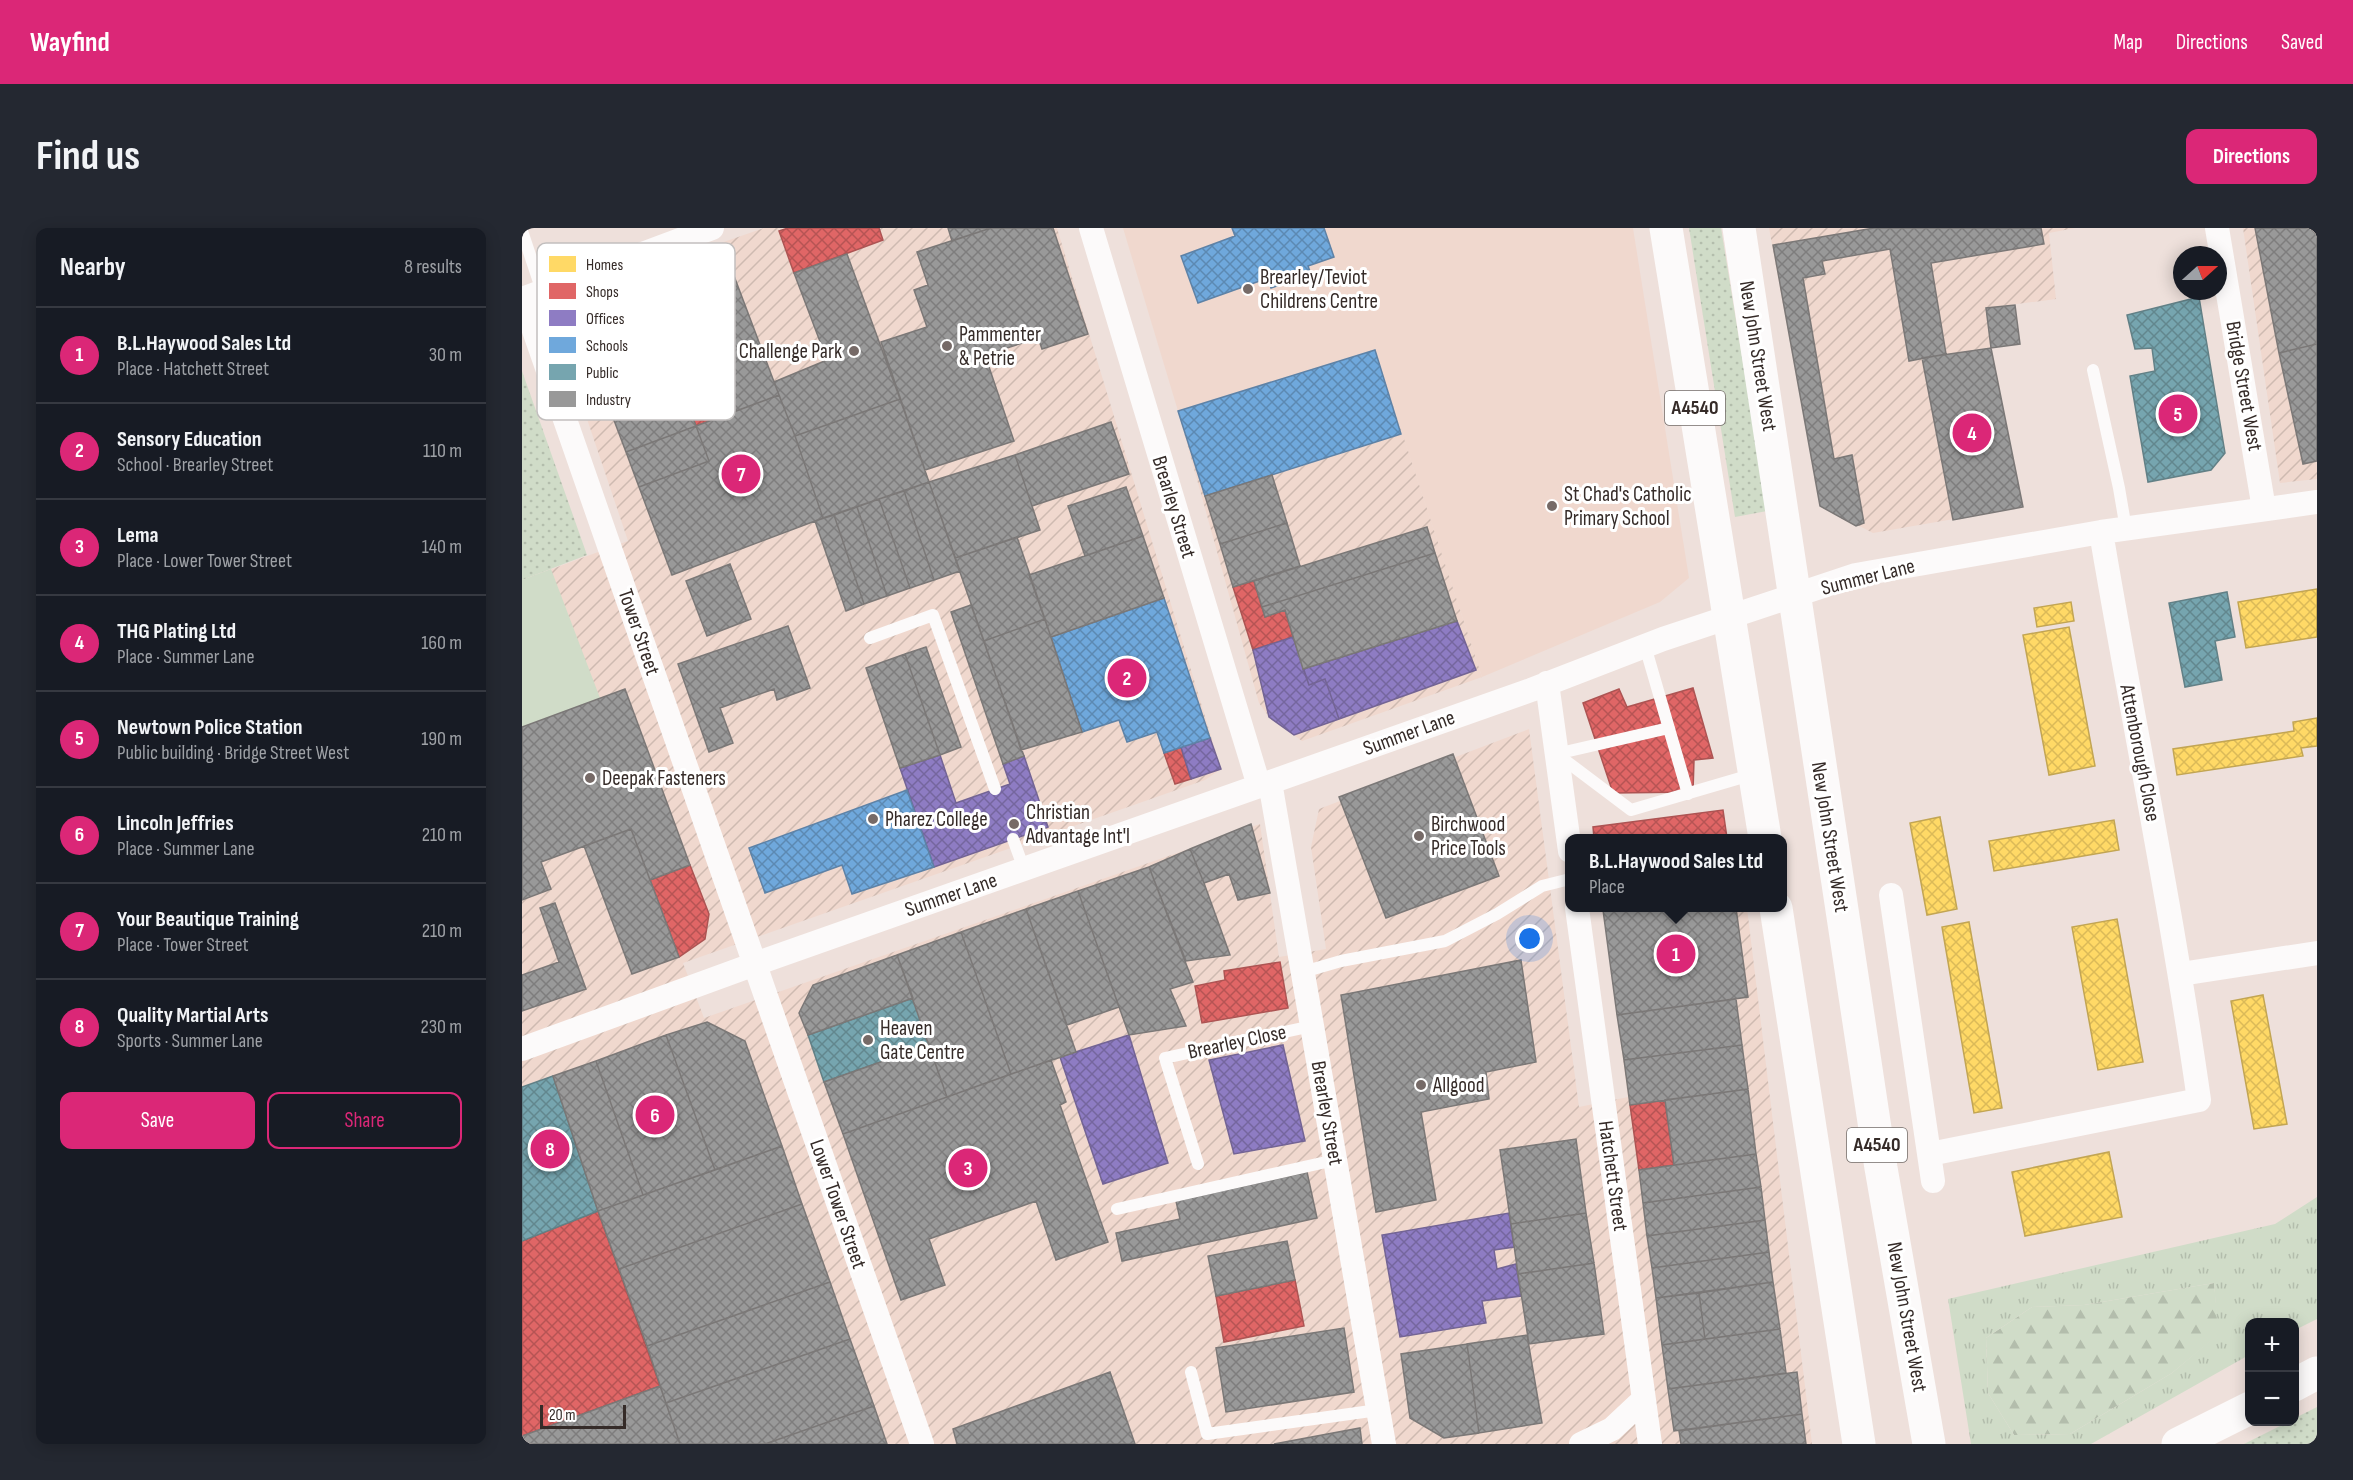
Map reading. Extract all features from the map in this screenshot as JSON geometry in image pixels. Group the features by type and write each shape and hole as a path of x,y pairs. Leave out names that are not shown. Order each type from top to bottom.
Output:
{"highway":[{"name":"A4540","path":"1666,228 1764,834"},
{"name":"New John Street West","path":"1739,228 1881,1168 1929,1444"},
{"path":"1777,912 1859,1444"},
{"path":"2299,1383 2317,1373"},
{"path":"2178,1444 2245,1410"}],"street":[{"path":"649,243 665,236 712,228"},
{"name":"Brearley Street","path":"1090,228 1265,784 1303,972 1384,1444"},
{"name":"Bridge Street West","path":"2217,228 2264,509"},
{"name":"Tower Street","path":"529,296 537,320"},
{"name":"Tower Street","path":"571,420 755,964"},
{"name":"Summer Lane","path":"522,1049 1645,646 1856,575 2101,532 2317,502"},
{"name":"Attenborough Close","path":"1930,1154 2199,1100 2181,974 2132,714 2101,532"},
{"path":"1547,683 1567,834"},
{"path":"1891,895 1933,1181"},
{"name":"Hatchett Street","path":"1578,912 1650,1444"},
{"path":"2181,974 2317,953"},
{"name":"Lower Tower Street","path":"755,964 922,1444"},
{"path":"1581,1444 1612,1429 1643,1400"}],"lane":[{"path":"522,231 529,296"},
{"path":"2093,370 2126,529"},
{"path":"870,638 933,615 995,789"},
{"path":"1645,646 1688,794"},
{"path":"1556,754 1669,728"},
{"path":"1556,754 1632,810 1755,774"},
{"path":"1013,839 1024,869"},
{"path":"1303,972 1341,961 1445,941 1497,915 1542,886 1565,880"},
{"name":"Brearley Close","path":"1198,1164 1166,1058 1312,1026"},
{"path":"1117,1209 1335,1160"},
{"path":"1191,1372 1207,1434 1378,1410"}],"shaded area":[{"path":"764,228 1057,228 1221,769 1205,780 683,963 704,1018 1260,824 1279,957 1326,949 1311,847 1319,809 1529,729 1579,1107 1628,1097 1604,912 1747,912 1812,1444 522,1444 522,580 628,541 587,420 735,420 735,243 721,243"},
{"name":"St Chad's Catholic Primary School","path":"1123,228 1633,228 1689,578 1660,602 1482,677 1375,351 1178,411"},
{"path":"1769,228 2075,228 2049,233 2056,299 1987,308 1991,348 2023,507 1873,533 1820,506"},
{"path":"2243,228 2317,228 2317,479 2280,483"},
{"path":"1375,350 1482,677 1302,741 1269,717 1259,703 1178,411"}],"green space":[{"path":"1689,228 1721,228 1767,511 1735,517"},
{"path":"522,371 537,413 537,420 539,420 587,555 522,580"},
{"path":"551,569 600,698 522,727 522,580"},
{"path":"2317,1197 2317,1319 2299,1328 2299,1318 2245,1318 2245,1357 2091,1444 1971,1444 1948,1299 2275,1224","holes":["2214,1283 2218,1334 2172,1373 2070,1434 2014,1435 1988,1393 1986,1338 2032,1307 2084,1305"]},
{"path":"2214,1283 2219,1334 2172,1373 2070,1434 2014,1435 1988,1393 1986,1338 2032,1307 2084,1305"},
{"path":"2317,1407 2317,1444 2244,1444 2280,1426 2299,1426 2299,1416"}],"building: Homes":[{"path":"2317,589 2317,637 2246,648 2238,602"},
{"path":"2071,602 2074,621 2037,627 2034,608"},
{"path":"2069,627 2095,766 2049,775 2023,635"},
{"path":"2317,718 2317,746 2301,748 2303,756 2177,775 2173,749 2294,731 2293,722"},
{"path":"1940,817 1957,909 1927,915 1910,823"},
{"path":"2114,820 2119,850 1994,871 1989,841"},
{"path":"2117,919 2143,1062 2098,1070 2072,927"},
{"path":"1969,922 2002,1108 1974,1113 1942,927"},
{"path":"2263,995 2287,1124 2254,1129 2231,1001"},
{"path":"2109,1152 2122,1217 2025,1236 2012,1172"}],"building: Shops":[{"path":"788,228 879,228 883,240 794,273 779,231"},
{"path":"694,420 712,420 696,426"},
{"path":"1254,581 1265,617 1285,610 1293,637 1253,650 1233,587"},
{"path":"1693,688 1713,758 1694,760 1693,792 1613,793 1583,703 1619,689 1627,707"},
{"path":"1181,747 1191,779 1175,784 1164,753"},
{"path":"1723,810 1726,834 1594,834 1593,827"},
{"path":"690,865 709,914 705,939 679,957 650,880"},
{"path":"1280,962 1288,1008 1202,1023 1195,986 1225,980 1224,971"},
{"path":"1665,1100 1674,1165 1639,1170 1630,1105"},
{"path":"598,1211 660,1386 522,1436 522,1241"},
{"path":"1295,1280 1304,1326 1224,1342 1216,1296"}],"building: Offices":[{"path":"1457,621 1476,670 1339,719 1325,679 1309,685 1303,669"},
{"path":"1293,637 1309,685 1325,679 1339,719 1294,735 1269,717 1253,650"},
{"path":"1210,738 1221,769 1191,779 1181,747"},
{"path":"940,755 956,803 1010,784 1003,764 1024,756 1048,827 934,867 900,768"},
{"path":"1129,1035 1168,1163 1103,1184 1060,1057"},
{"path":"1283,1045 1305,1141 1234,1154 1209,1060"},
{"path":"1509,1213 1514,1247 1494,1250 1497,1269 1516,1264 1521,1296 1482,1301 1486,1323 1400,1337 1382,1235"}],"building: Schools":[{"path":"1232,228 1324,228 1334,257 1308,266 1311,274 1271,288 1268,278 1198,303 1181,256 1235,236"},
{"path":"1375,350 1401,434 1205,496 1178,411"},
{"path":"1164,598 1210,738 1164,753 1157,732 1127,742 1119,720 1082,732 1051,637"},
{"name":"Pharez College","path":"907,790 934,867 852,894 842,865 765,893 749,848"}],"building: Public":[{"path":"2187,300 2200,300 2225,453 2211,470 2148,482 2130,376 2155,371 2152,348 2135,349 2127,315"},
{"path":"2227,592 2235,637 2215,641 2222,680 2185,687 2169,603"},
{"name":"Heaven Gate Centre","path":"913,998 929,1045 824,1082 808,1035"},
{"path":"553,1076 598,1211 522,1241 522,1087"}],"building: Industry":[{"path":"948,228 991,228 952,241"},
{"name":"Pammenter & Petrie","path":"991,228 1053,228 1088,334 1042,349 1038,338 985,355 1014,441 925,470 881,342 927,327 914,290 928,285 917,252"},
{"path":"1874,228 2041,228 2044,244 1931,263 1946,354 1909,361 1890,249 1822,261 1825,274 1803,278 1834,459 1852,455 1864,523 1856,526 1820,506 1773,245"},
{"path":"2255,228 2317,228 2317,344 2279,353"},
{"name":"Challenge Park","path":"847,254 900,399 795,436 774,382 827,360 794,273"},
{"path":"735,278 779,395 735,411"},
{"path":"2015,305 2020,344 1991,348 1986,308"},
{"path":"2317,344 2317,461 2303,464 2279,353"},
{"path":"1991,348 2023,507 1953,520 1922,358"},
{"path":"779,395 823,518 672,575 639,487 709,461 696,426 712,420 735,420 735,411"},
{"path":"900,399 929,482 823,518 795,436"},
{"path":"614,420 694,420 696,426 626,452"},
{"path":"1111,422 1129,474 1032,506 1015,455"},
{"path":"696,426 709,461 639,487 626,452"},
{"path":"1015,455 1040,530 955,558 929,482"},
{"path":"1272,475 1287,523 1220,544 1205,496"},
{"path":"929,482 960,571 934,580 904,491"},
{"path":"1126,487 1143,536 1085,556 1068,506"},
{"path":"904,491 934,580 910,588 879,499"},
{"path":"879,499 910,588 887,596 857,507"},
{"path":"857,507 887,596 864,604 834,515"},
{"path":"834,515 864,604 846,611 815,521"},
{"path":"1287,523 1300,566 1233,587 1220,544"},
{"path":"1427,527 1435,553 1262,607 1254,581"},
{"path":"1143,536 1164,598 1051,637 1029,575"},
{"path":"1017,537 1045,619 984,641 955,558"},
{"path":"1435,553 1457,621 1303,669 1285,610 1265,617 1262,607"},
{"path":"730,564 751,619 707,636 686,581"},
{"path":"971,605 1024,756 1003,764 951,612"},
{"path":"1045,619 1082,732 1021,750 984,641"},
{"path":"788,626 810,688 777,700 774,689 720,708 733,743 709,752 678,664"},
{"path":"926,647 961,747 940,755 905,654"},
{"path":"905,654 940,755 900,768 866,668"},
{"name":"Deepak Fasteners","path":"625,689 690,865 650,880 631,829 541,862 551,889 522,900 522,727"},
{"name":"Birchwood Price Tools","path":"1453,754 1499,876 1386,918 1339,797"},
{"path":"1251,824 1270,893 1238,900 1229,874 1204,883 1190,849"},
{"path":"631,829 679,957 632,974 584,846"},
{"path":"1190,849 1230,955 1186,961 1149,867"},
{"path":"1149,867 1193,982 1170,989 1186,1026 1129,1035 1078,891"},
{"path":"1078,891 1119,1007 1067,1025 1026,909"},
{"path":"555,903 586,989 522,1011 522,975 559,962 540,908"},
{"path":"1026,909 1076,1052 1011,1074 961,932"},
{"path":"1603,912 1737,912 1748,997 1617,1015"},
{"path":"961,932 1011,1074 947,1097 897,955"},
{"path":"897,955 913,998 808,1035 799,1013 813,985"},
{"name":"Allgood","path":"1521,960 1536,1062 1486,1072 1489,1099 1421,1112 1436,1200 1376,1212 1341,995"},
{"path":"1736,999 1742,1045 1624,1060 1617,1015"},
{"path":"707,1022 745,1041 782,1146 715,1170 666,1035"},
{"path":"666,1035 715,1170 643,1195 596,1061"},
{"path":"929,1045 947,1097 843,1134 824,1082"},
{"path":"1742,1045 1748,1089 1630,1105 1624,1060"},
{"path":"1051,1060 1066,1102 1060,1105 1108,1242 1056,1260 1036,1201 929,1239 945,1285 901,1300 843,1134"},
{"path":"596,1061 643,1195 598,1211 553,1076"},
{"path":"1748,1089 1756,1154 1674,1165 1665,1100"},
{"path":"1576,1139 1586,1213 1511,1224 1500,1150"},
{"path":"782,1146 802,1204 619,1269 598,1211"},
{"path":"1756,1154 1761,1187 1643,1203 1639,1170"},
{"path":"1307,1172 1317,1218 1122,1261 1116,1233 1180,1219 1176,1201"},
{"path":"1761,1187 1765,1220 1647,1236 1643,1203"},
{"path":"802,1204 830,1282 647,1346 619,1269"},
{"path":"1586,1213 1594,1263 1518,1274 1511,1224"},
{"path":"1765,1220 1769,1252 1652,1268 1647,1236"},
{"path":"1287,1241 1295,1280 1216,1296 1208,1256"},
{"path":"1769,1252 1773,1282 1656,1298 1652,1268"},
{"path":"1594,1263 1604,1334 1529,1344 1518,1274"},
{"path":"830,1282 850,1339 666,1403 647,1346"},
{"path":"1773,1282 1780,1329 1705,1339 1699,1293"},
{"path":"1699,1293 1705,1339 1662,1345 1656,1298"},
{"path":"1344,1328 1354,1392 1226,1412 1216,1348"},
{"path":"1780,1329 1786,1373 1668,1389 1662,1345"},
{"path":"1527,1335 1542,1423 1479,1433 1467,1344"},
{"path":"850,1339 874,1406 765,1444 680,1444 666,1403"},
{"path":"1467,1344 1479,1433 1444,1438 1410,1418 1401,1354"},
{"path":"1110,1372 1135,1444 957,1444 953,1429"},
{"path":"1797,1372 1802,1414 1674,1431 1668,1389"},
{"path":"660,1386 680,1444 522,1444 522,1436"},
{"path":"874,1406 887,1444 765,1444"},
{"path":"1802,1414 1806,1444 1681,1444 1679,1431"},
{"path":"1360,1428 1362,1444 1274,1444"}],"place":[{"name":"Brearley/Teviot Childrens Centre","path":"1248,289"},
{"name":"Pammenter & Petrie","path":"947,346"},
{"name":"Challenge Park","path":"854,351"},
{"name":"Newtown Police Station","path":"2178,414"},
{"name":"THG Plating Ltd","path":"1972,433"},
{"name":"Your Beautique Training","path":"741,474"},
{"name":"St Chad's Catholic Primary School","path":"1552,506"},
{"name":"Sensory Education","path":"1127,678"},
{"name":"Deepak Fasteners","path":"590,778"},
{"name":"Pharez College","path":"873,819"},
{"name":"Christian Advantage Int'l","path":"1014,824"},
{"name":"Birchwood Price Tools","path":"1419,836"},
{"name":"B.L.Haywood Sales Ltd","path":"1676,954"},
{"name":"Heaven Gate Centre","path":"868,1040"},
{"name":"Allgood","path":"1421,1085"},
{"name":"Lincoln Jeffries","path":"655,1115"},
{"name":"Quality Martial Arts","path":"550,1149"},
{"name":"Lema","path":"968,1168"}]}
